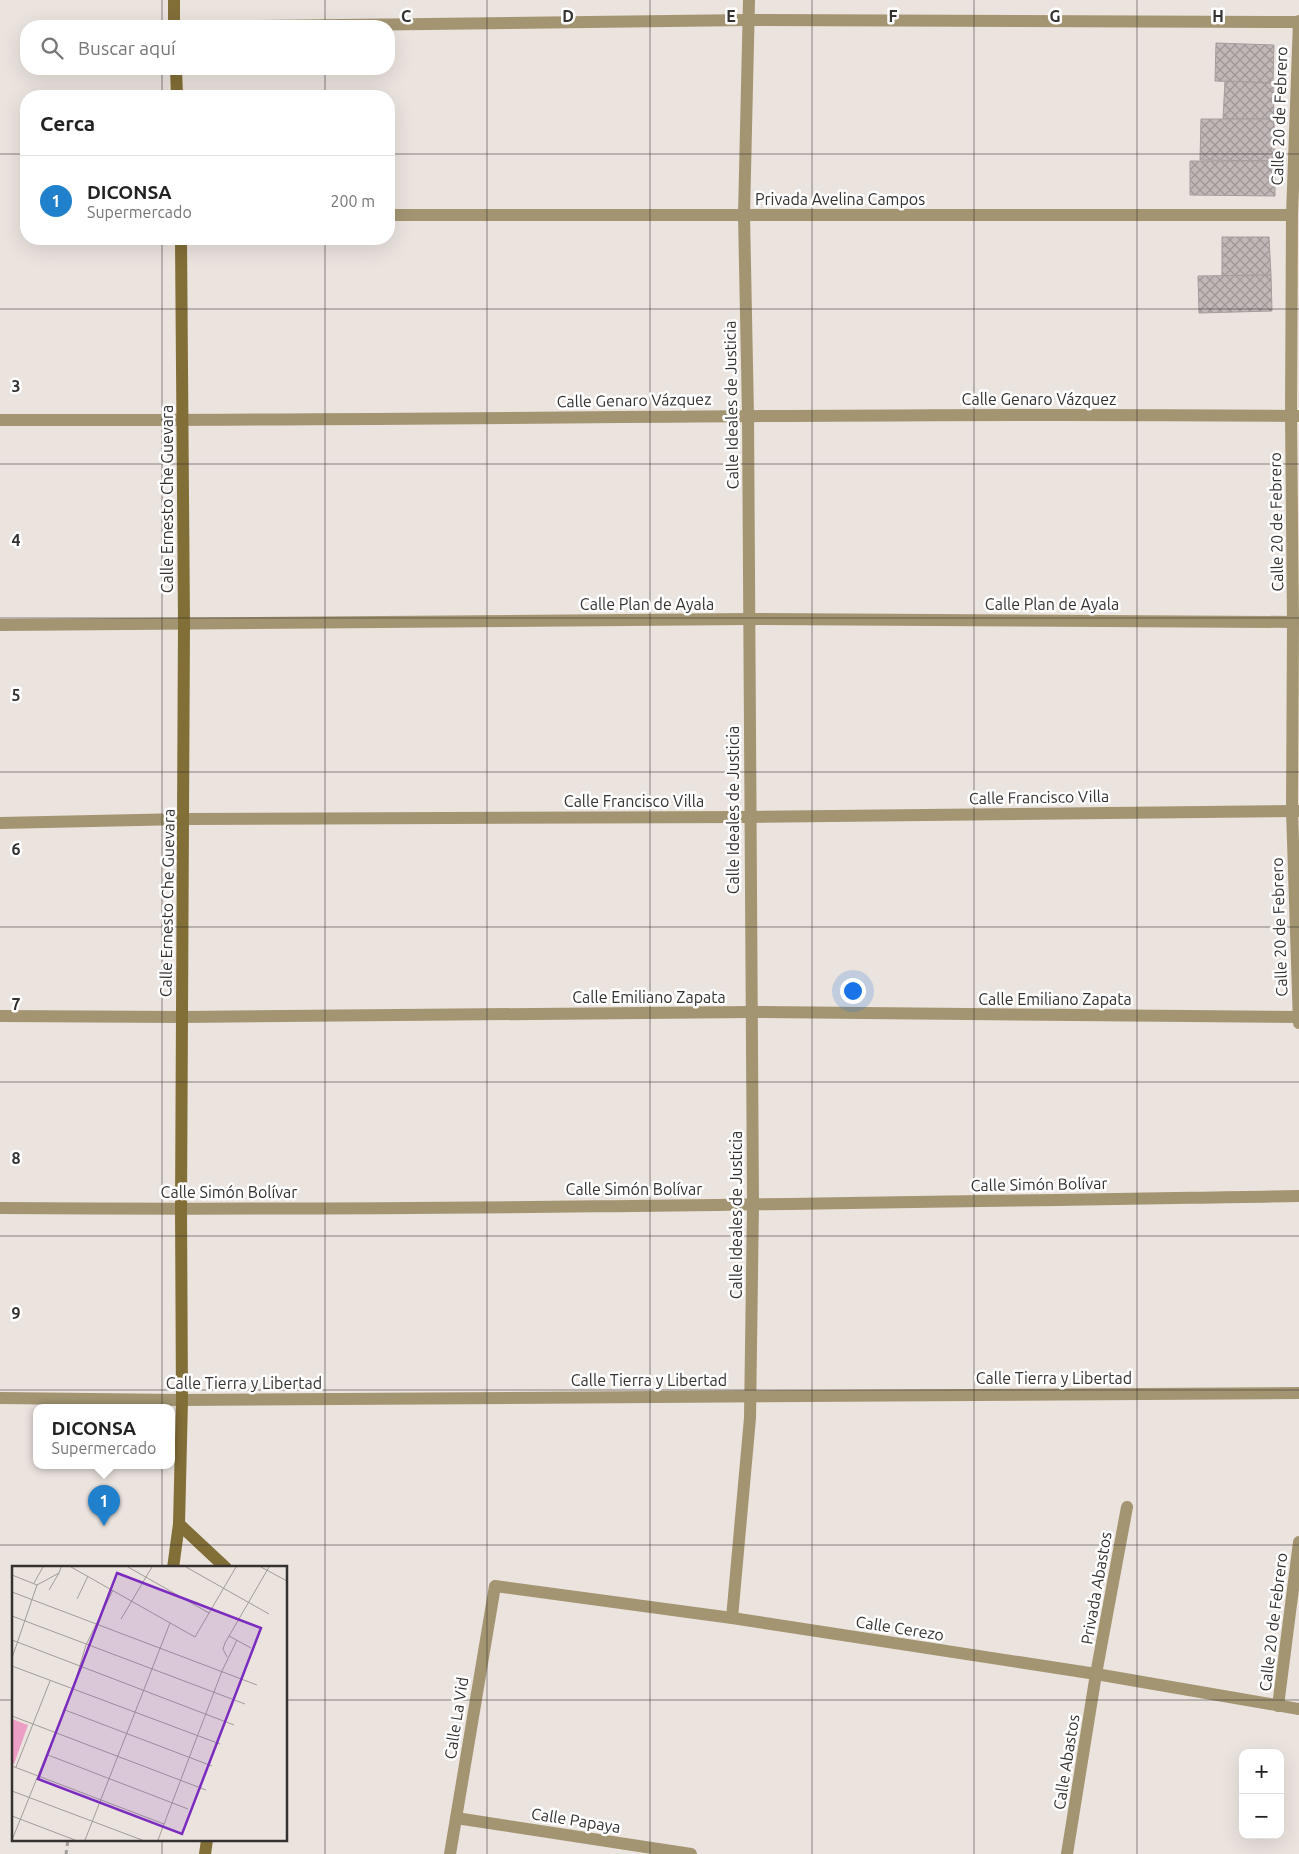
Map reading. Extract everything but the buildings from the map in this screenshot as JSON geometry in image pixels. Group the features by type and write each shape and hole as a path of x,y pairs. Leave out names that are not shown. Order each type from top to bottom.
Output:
{"street":[{"path":"174,0 174,20"},
{"name":"Calle Ideales de Justicia","path":"732,1618 750,1395 753,1205 748,415 744,215 749,0"},
{"path":"395,24 749,20 1299,22"},
{"name":"Calle 20 de Febrero","path":"1299,22 1292,215 1295,416 1293,622 1299,1019"},
{"path":"176,75 177,90"},
{"name":"Privada Avelina Campos","path":"395,215 1292,215"},
{"name":"Calle Ernesto Che Guevara","path":"173,1566 179,1524 182,1400 181,1209 184,819 182,245"},
{"name":"Calle Genaro Vázquez","path":"0,420 748,415 1295,416"},
{"name":"Calle Plan de Ayala","path":"0,626 748,619 1293,622"},
{"name":"Calle Francisco Villa","path":"0,823 184,819 750,817 1296,811"},
{"name":"Calle Emiliano Zapata","path":"0,1016 182,1017 751,1012 1299,1019"},
{"name":"Calle Simón Bolívar","path":"0,1208 181,1209 753,1205 1299,1196"},
{"name":"Calle Tierra y Libertad","path":"0,1398 182,1400 1299,1393"},
{"name":"Privada Abastos","path":"1096,1674 1127,1508"},
{"path":"179,1524 224,1566"},
{"name":"Calle 20 de Febrero","path":"1278,1706 1299,1542"},
{"name":"Calle Cerezo","path":"495,1586 732,1618 1096,1674 1299,1709"},
{"name":"Calle La Vid","path":"450,1854 495,1586"},
{"name":"Calle Abastos","path":"1067,1854 1096,1674"},
{"name":"Calle Papaya","path":"456,1818 691,1854"}],"place":[{"name":"DICONSA","path":"104,1526"}]}
